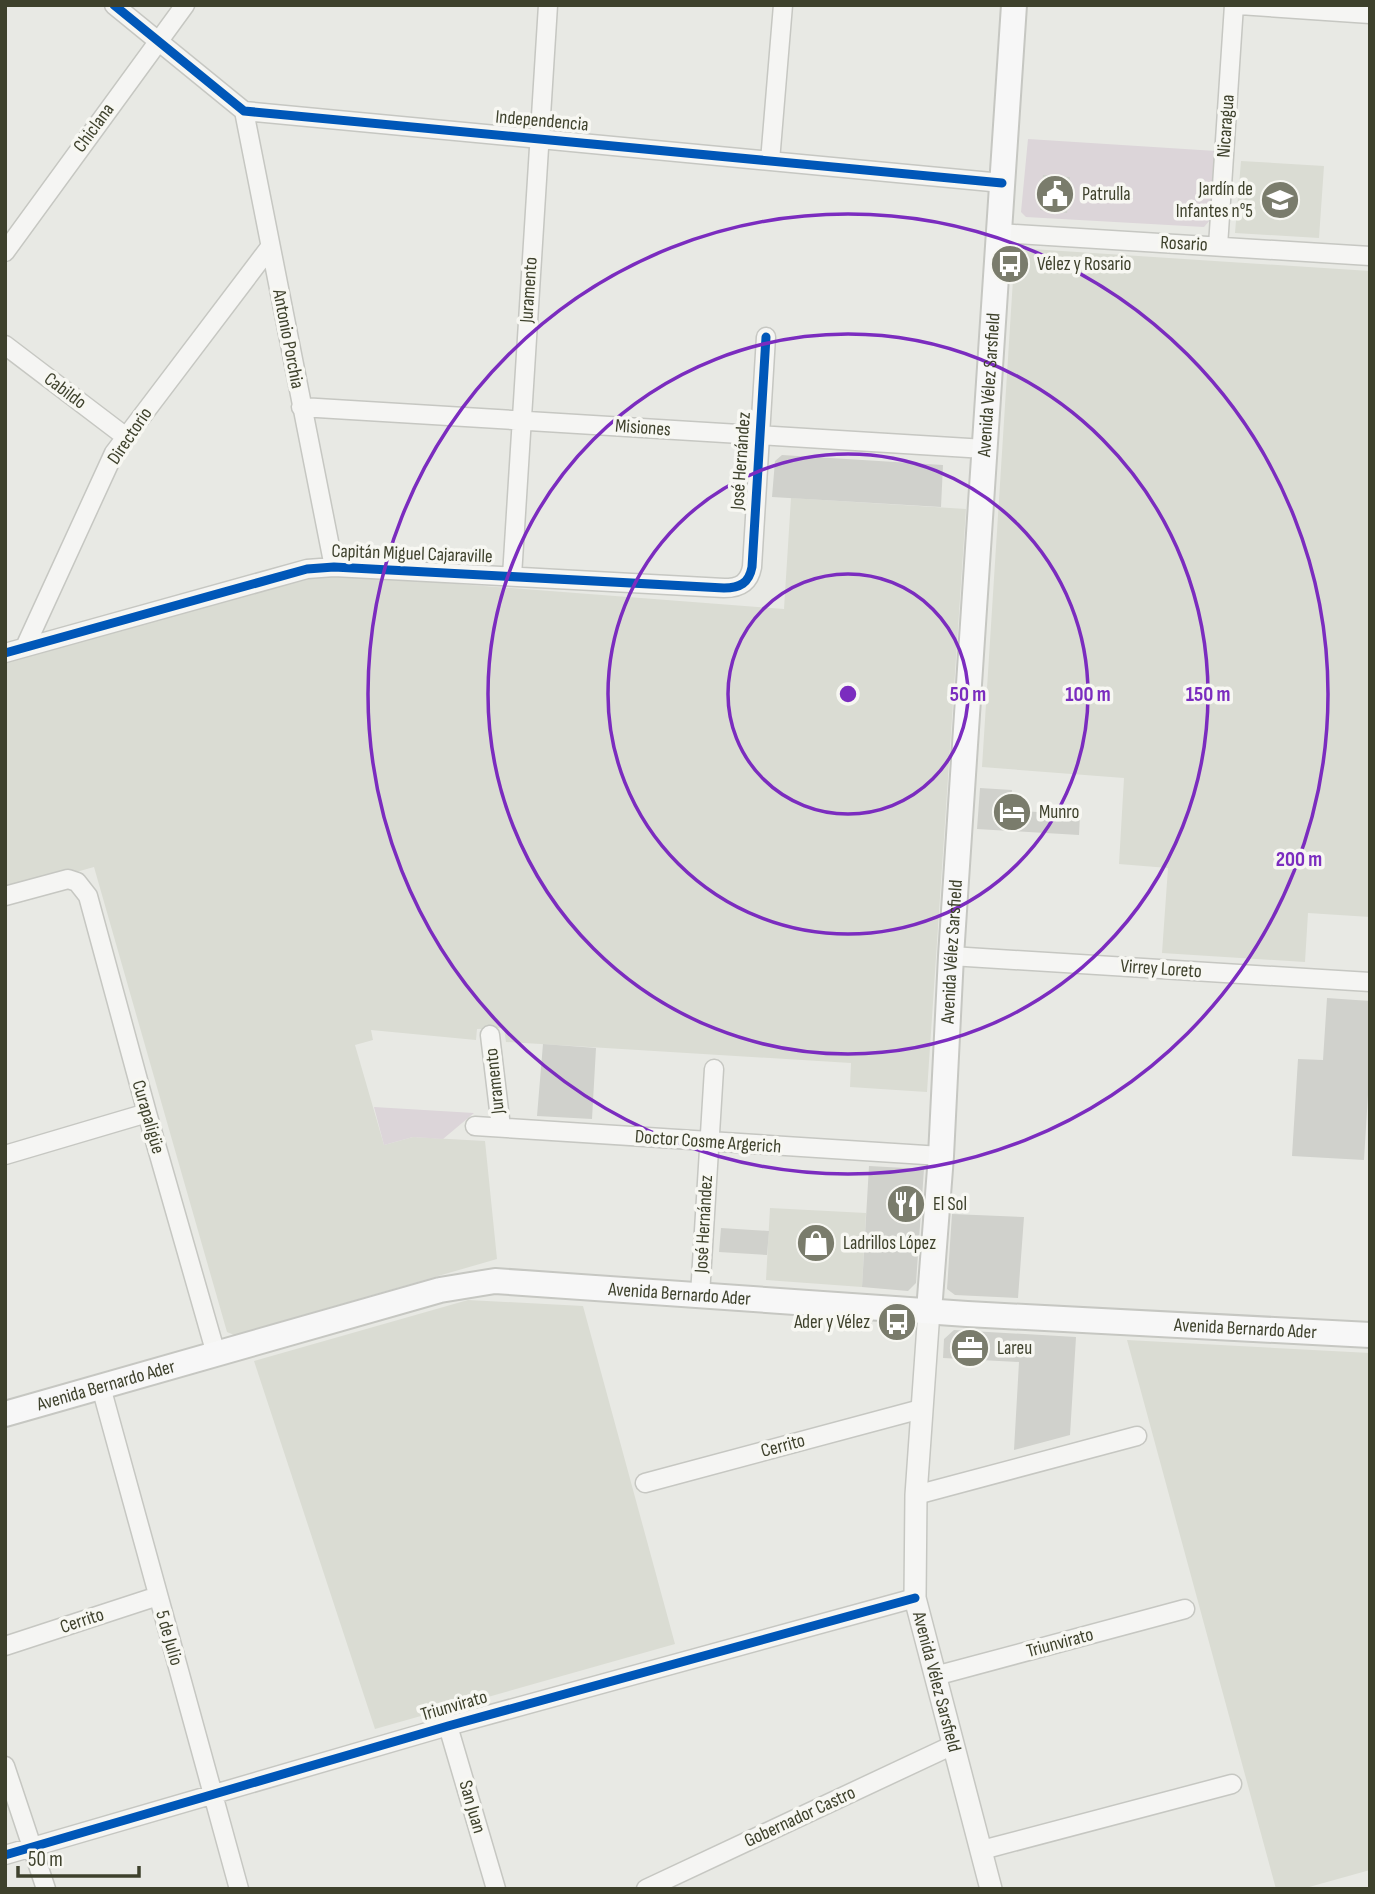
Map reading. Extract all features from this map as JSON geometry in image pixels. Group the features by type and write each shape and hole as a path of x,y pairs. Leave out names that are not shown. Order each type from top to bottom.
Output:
{"main road":[{"name":"Avenida Vélez Sarsfield","path":"929,1311 1014,5"},
{"name":"Avenida Bernardo Ader","path":"5,1414 440,1290 495,1281 929,1311 1370,1335"}],"street":[{"path":"114,5 244,111"},
{"name":"Chiclana","path":"5,252 185,5"},
{"name":"Juramento","path":"512,576 548,5"},
{"path":"770,161 783,5"},
{"path":"1236,5 1370,14"},
{"name":"Nicaragua","path":"1218,246 1236,5"},
{"name":"Independencia","path":"244,111 1002,183"},
{"name":"Antonio Porchia","path":"244,111 300,407 334,567"},
{"name":"Rosario","path":"999,233 1370,256"},
{"name":"Directorio","path":"25,647 114,453 270,247"},
{"name":"José Hernández","path":"743,584 750,577 752,567 766,337"},
{"name":"Cabildo","path":"5,345 126,437"},
{"name":"Misiones","path":"300,407 985,449"},
{"name":"Capitán Miguel Cajaraville","path":"5,653 307,569 334,567 724,588 743,584"},
{"name":"Curapaligüe","path":"5,896 68,879 77,882 88,896 216,1354"},
{"name":"Virrey Loreto","path":"951,956 1370,982"},
{"name":"Juramento","path":"490,1035 500,1128"},
{"name":"José Hernández","path":"700,1295 713,1069"},
{"path":"5,1155 147,1113"},
{"name":"Doctor Cosme Argerich","path":"475,1126 941,1156"},
{"name":"Avenida Vélez Sarsfield","path":"929,1311 916,1495 915,1598 991,1889"},
{"name":"5 de Julio","path":"101,1387 239,1889"},
{"name":"Cerrito","path":"645,1483 921,1409"},
{"path":"916,1495 1137,1436"},
{"name":"Cerrito","path":"5,1646 158,1597"},
{"name":"Triunvirato","path":"5,1855 448,1726 915,1598"},
{"name":"Triunvirato","path":"935,1676 1185,1609"},
{"name":"San Juan","path":"448,1726 496,1889"},
{"name":"Gobernador Castro","path":"646,1889 953,1745"},
{"path":"5,1766 46,1889"},
{"path":"982,1850 1232,1784"}],"shaded area":[{"path":"1028,139 1216,151 1211,219 1204,227 1026,217 1021,212"},
{"name":"Jardín de Infantes n°5","path":"1241,161 1324,166 1319,238 1235,233"},
{"path":"1015,248 1370,271 1370,917 1308,913 1305,962 1162,953 1168,868 1119,864 1124,778 982,767"},
{"path":"791,498 966,509 927,1092 850,1087 851,1063 506,1042 504,1028 477,1029 476,1040 371,1030 373,1040 355,1045 384,1145 413,1137 485,1141 497,1259 234,1335 227,1332 94,867 5,892 5,658 328,566 328,574 784,609"},
{"path":"374,1107 474,1113 443,1139 413,1137 384,1145"},
{"name":"Ladrillos López","path":"770,1208 866,1213 862,1287 766,1280"},
{"path":"468,1300 583,1306 675,1644 375,1729 254,1361"},
{"path":"1127,1340 1370,1353 1370,1870 1302,1889 1276,1889"}],"building":[{"name":"Patrulla","path":"1043,175 1070,177 1067,213 1040,210"},
{"path":"782,455 943,465 941,507 772,497 775,461"},
{"name":"Munro","path":"980,788 1012,790 1010,810 1080,815 1079,835 977,829"},
{"path":"1327,998 1370,1001 1370,1062 1364,1160 1292,1156 1298,1059 1323,1060"},
{"path":"543,1044 596,1048 592,1119 537,1116"},
{"path":"869,1166 924,1169 916,1283 908,1291 862,1287"},
{"path":"952,1214 1024,1217 1018,1298 955,1295 947,1289"},
{"path":"721,1228 769,1231 767,1255 719,1252"},
{"path":"954,1330 1076,1337 1070,1435 1014,1450 1019,1362 943,1358 944,1339"}],"cycle path":[{"path":"114,5 244,111 1002,183"},
{"path":"5,653 307,569 334,567 724,588 739,586 749,577 752,567 766,337"},
{"path":"5,1855 448,1726 915,1598"}],"place":[{"name":"Patrulla","path":"1055,194"},
{"name":"Jardín de Infantes n°5","path":"1280,200"},
{"name":"Vélez y Rosario","path":"1010,264"},
{"name":"Munro","path":"1012,812"},
{"name":"El Sol","path":"906,1204"},
{"name":"Ladrillos López","path":"816,1243"},
{"name":"Ader y Vélez","path":"897,1322"},
{"name":"Lareu","path":"970,1348"}]}
